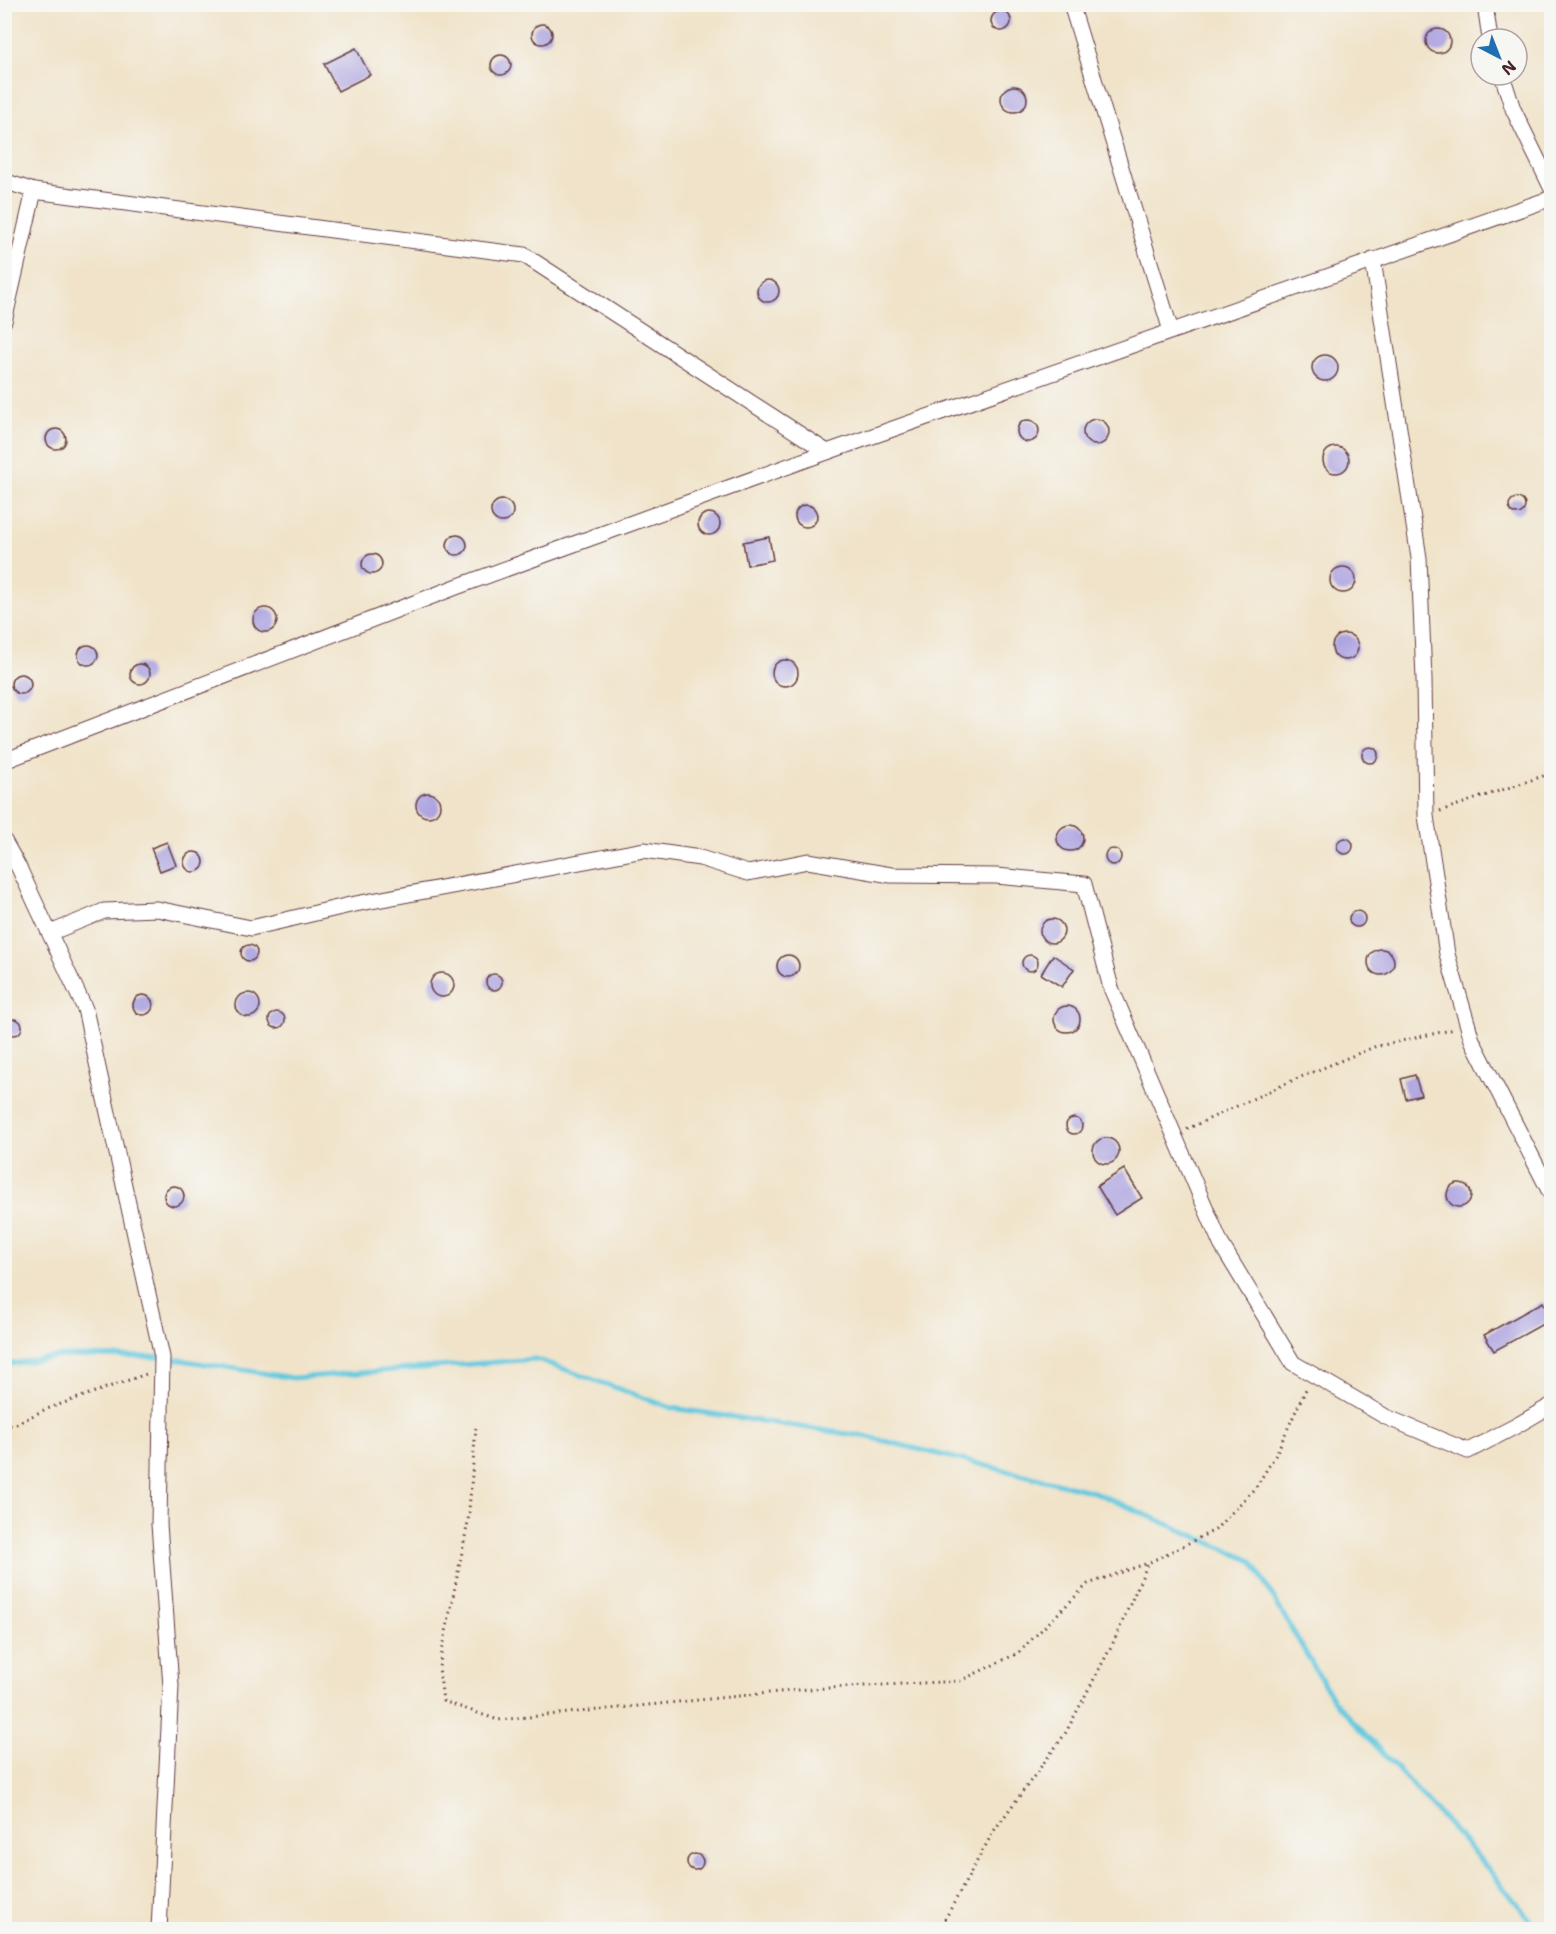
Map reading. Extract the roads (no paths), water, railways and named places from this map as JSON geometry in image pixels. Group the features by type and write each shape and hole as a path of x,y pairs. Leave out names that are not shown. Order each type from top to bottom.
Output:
{"street":[{"path":"1071,4 1171,331"},
{"path":"1485,4 1488,27"},
{"path":"1506,87 1513,108 1551,189"},
{"path":"4,181 34,191 524,255 827,452"},
{"path":"4,321 34,191"},
{"path":"4,761 456,587 827,452 1551,198"},
{"path":"1374,260 1419,558 1426,816 1447,954 1472,1040 1551,1197"},
{"path":"4,841 85,1009 162,1358 159,1524 171,1686 159,1929"},
{"path":"50,933 104,911 157,909 251,928 361,903 644,850 700,858 747,873 808,861 891,875 996,876 1084,884 1111,988 1221,1245 1293,1363 1386,1417 1468,1451 1551,1405"}],"waterway":[{"path":"4,1365 63,1356 162,1357 293,1378 536,1359 672,1408 868,1437 1094,1492 1252,1561 1332,1698 1477,1856 1539,1930"}]}
